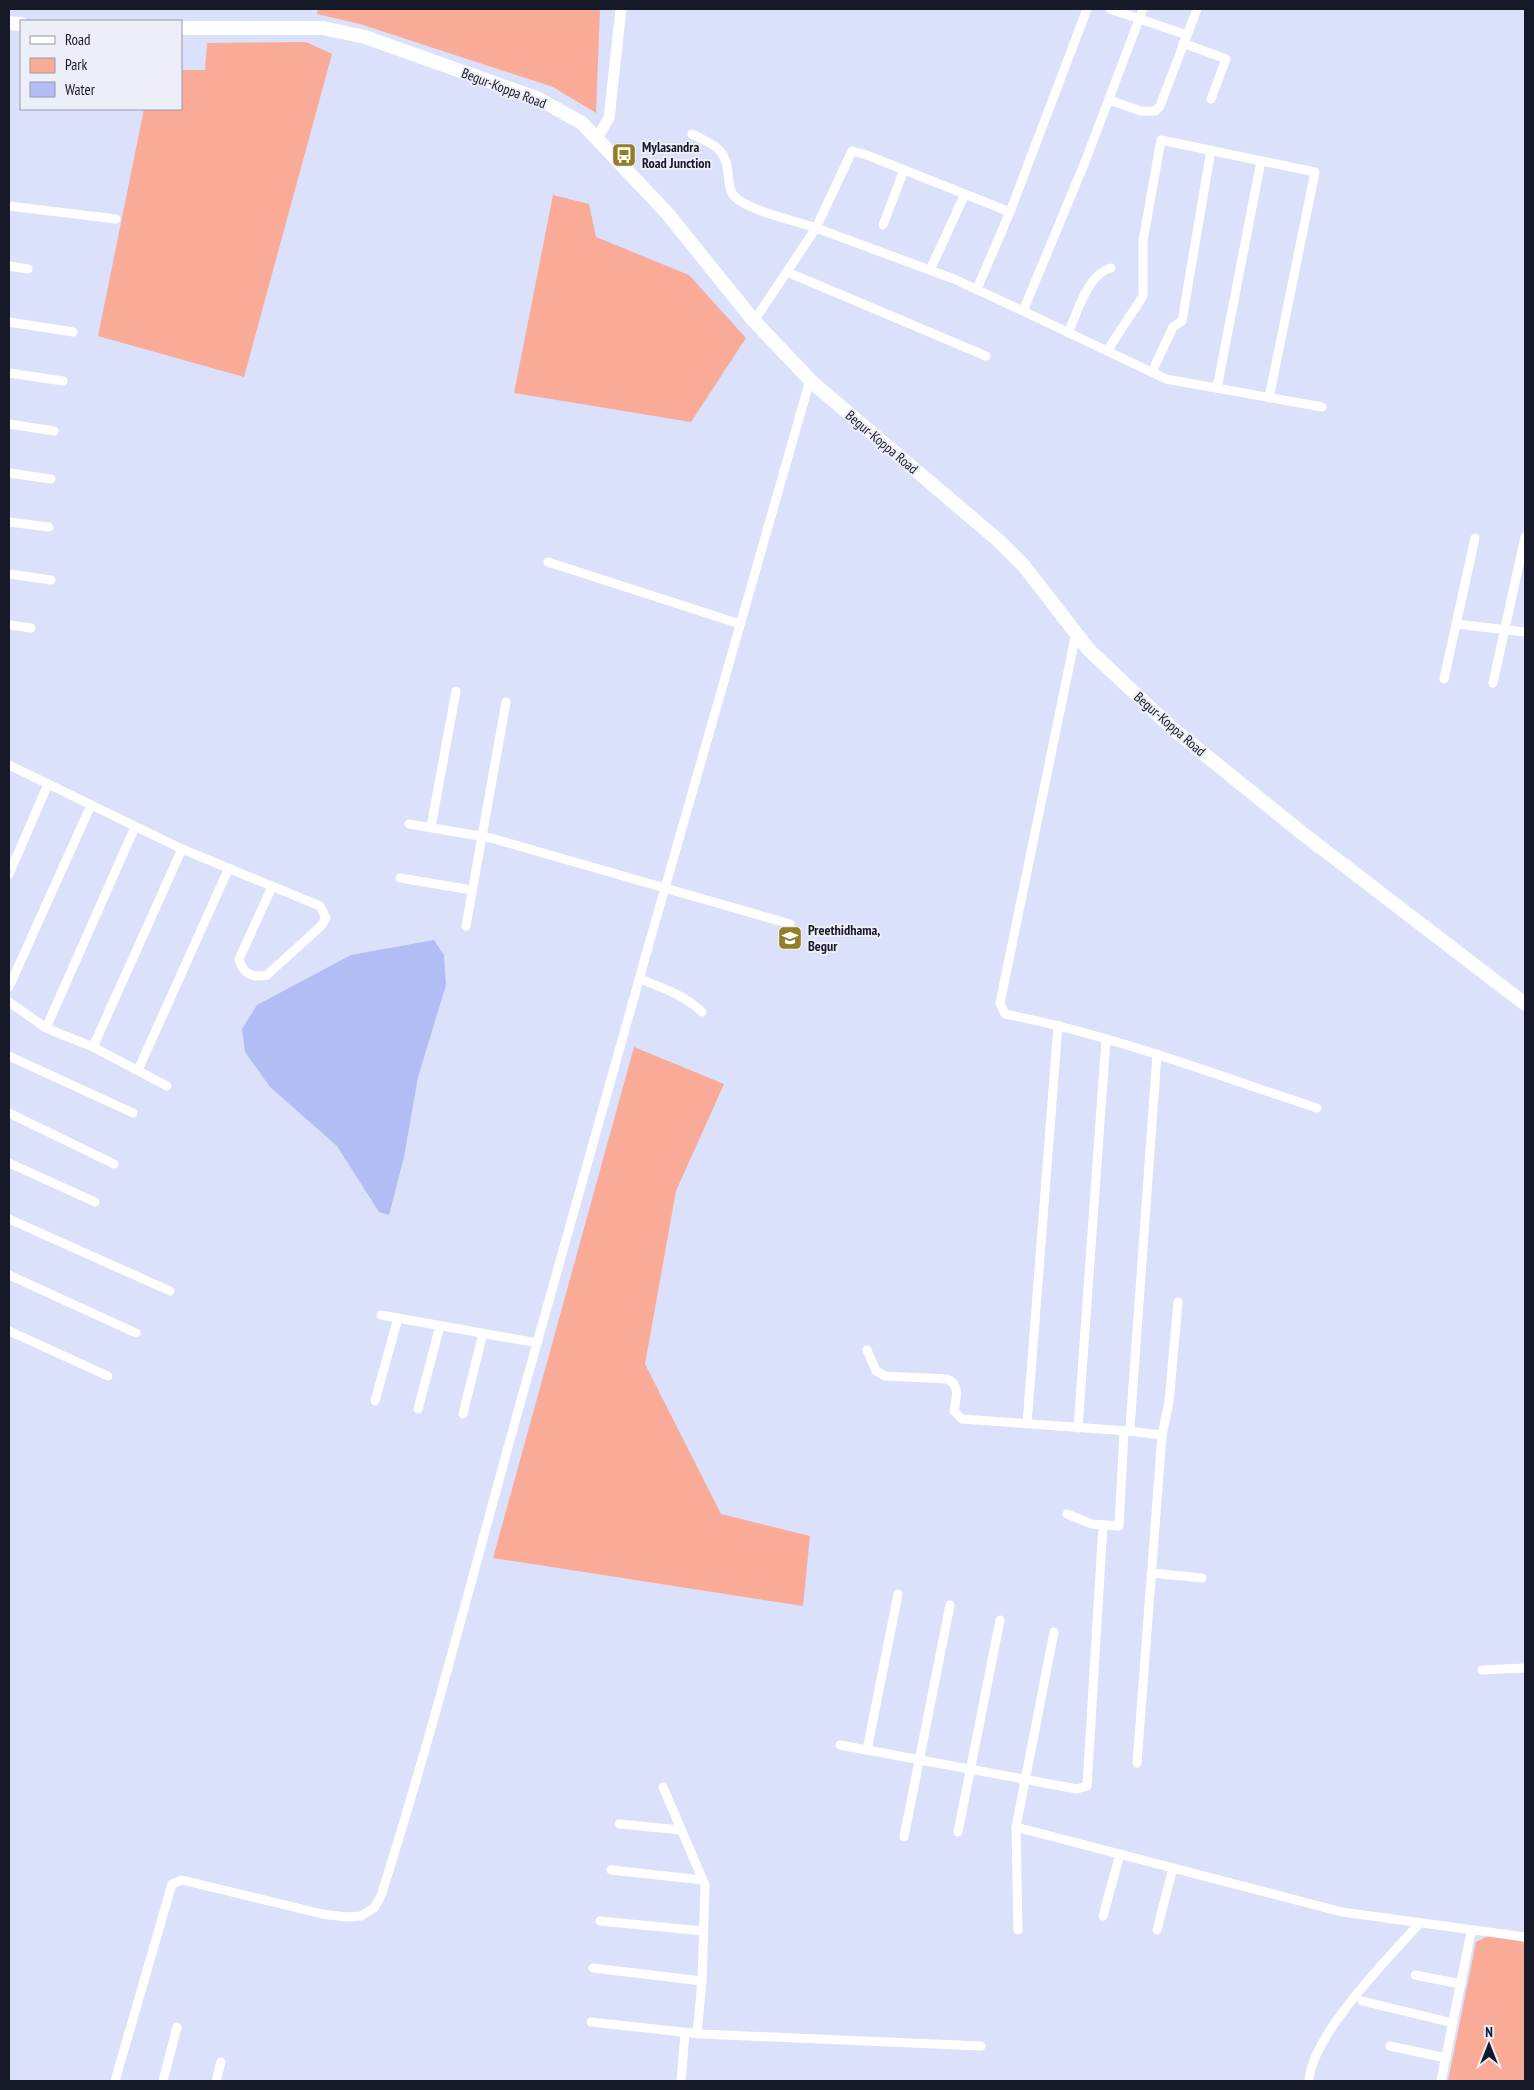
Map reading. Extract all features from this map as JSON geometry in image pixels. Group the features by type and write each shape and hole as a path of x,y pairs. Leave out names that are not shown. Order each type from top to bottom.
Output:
{"main road":[{"name":"Begur-Koppa Road","path":"182,28 323,28 365,37 539,99 582,123 667,213 754,321 810,380 999,541 1024,566 1089,650 1172,728 1302,833 1525,1004"}],"street":[{"path":"597,138 609,118 621,9"},
{"path":"977,289 1010,212 1087,9"},
{"path":"1110,9 1185,39 1226,59 1211,99"},
{"path":"1022,311 1109,100 1143,9"},
{"path":"1109,100 1141,111 1155,111 1160,106 1197,9"},
{"path":"692,134 716,147 724,158 729,171 729,189 736,198 753,207 816,228 977,289 1166,379 1322,408"},
{"path":"1107,351 1143,296 1143,241 1161,140 1315,172 1269,398"},
{"path":"1152,372 1173,327 1182,322 1211,150"},
{"path":"754,321 816,228 852,152 904,170 1010,212"},
{"path":"1217,388 1261,161"},
{"path":"883,225 904,170"},
{"path":"930,270 965,194"},
{"path":"9,206 116,219"},
{"path":"9,266 28,269"},
{"path":"1068,333 1092,282 1103,270 1111,268"},
{"path":"787,272 986,356"},
{"path":"9,322 73,332"},
{"path":"9,373 63,380"},
{"path":"115,2081 172,1884 182,1880 322,1914 347,1917 361,1916 374,1908 381,1896 448,1674 537,1343 664,889 810,380"},
{"path":"9,424 54,431"},
{"path":"9,473 51,479"},
{"path":"9,522 49,527"},
{"path":"1493,683 1525,537"},
{"path":"1444,679 1475,538"},
{"path":"548,562 740,624"},
{"path":"9,574 51,580"},
{"path":"1456,624 1525,632"},
{"path":"9,625 32,628"},
{"path":"1076,633 1000,1004 1005,1014 1058,1025 1157,1054 1317,1108"},
{"path":"431,827 456,691"},
{"path":"466,926 506,702"},
{"path":"9,765 228,870 272,887 320,906 326,918 321,926 267,975 258,977 247,974 241,968 239,959 272,887"},
{"path":"9,874 48,784"},
{"path":"9,987 91,805"},
{"path":"409,824 481,836 790,924"},
{"path":"46,1028 135,827"},
{"path":"93,1047 182,849"},
{"path":"138,1070 228,870"},
{"path":"400,878 472,890"},
{"path":"640,979 673,991 702,1012"},
{"path":"9,1002 46,1028 93,1047 167,1086"},
{"path":"1027,1424 1058,1025"},
{"path":"1078,1428 1106,1039"},
{"path":"1067,1514 1092,1524 1119,1526 1126,1431 1130,1428 1157,1054"},
{"path":"9,1056 133,1113"},
{"path":"9,1113 114,1164"},
{"path":"9,1163 96,1202"},
{"path":"9,1219 170,1291"},
{"path":"9,1275 136,1333"},
{"path":"1137,1763 1162,1435 1169,1402 1178,1302"},
{"path":"381,1315 537,1343"},
{"path":"375,1401 398,1318"},
{"path":"418,1409 440,1326"},
{"path":"9,1331 108,1376"},
{"path":"463,1414 483,1334"},
{"path":"867,1350 876,1371 885,1376 947,1379 953,1381 957,1388 954,1411 962,1419 1162,1435"},
{"path":"840,1745 1077,1789 1087,1786 1104,1525"},
{"path":"1151,1573 1202,1578"},
{"path":"867,1750 898,1594"},
{"path":"904,1837 950,1605"},
{"path":"958,1832 1000,1620"},
{"path":"1018,1930 1016,1827 1054,1632"},
{"path":"1482,1670 1525,1668"},
{"path":"663,1787 705,1885 702,1981 697,2034"},
{"path":"619,1824 681,1830"},
{"path":"1016,1827 1342,1912 1525,1937"},
{"path":"1104,1916 1120,1854"},
{"path":"1158,1930 1173,1868"},
{"path":"610,1870 703,1880"},
{"path":"600,1921 704,1931"},
{"path":"1309,2081 1309,2069 1325,2039 1364,1984 1420,1923"},
{"path":"1441,2081 1473,1931"},
{"path":"593,1968 702,1981"},
{"path":"1415,1975 1461,1984"},
{"path":"1362,2001 1453,2023"},
{"path":"591,2022 697,2034 982,2046"},
{"path":"164,2081 177,2027"},
{"path":"681,2081 685,2033"},
{"path":"1390,2046 1446,2058"},
{"path":"216,2081 221,2062"}],"green space":[{"path":"318,9 600,9 596,113 553,87 360,24 317,14"},
{"path":"306,42 332,54 244,377 98,336 144,110 182,110 182,70 205,70 207,43"},
{"path":"553,195 589,204 596,237 689,275 746,338 691,422 514,393"},
{"path":"634,1047 724,1084 676,1191 645,1364 721,1514 810,1536 803,1606 493,1558"},
{"path":"1488,1936 1525,1942 1525,2081 1448,2081 1476,1942"}],"water":[{"path":"434,940 444,955 446,985 418,1077 404,1157 389,1215 379,1212 337,1146 270,1087 245,1052 242,1029 257,1005 351,955"},
{"path":"951,2080 956,2081 811,2081"}],"place":[{"name":"Mylasandra Road Junction","path":"624,155"},
{"name":"Preethidhama, Begur","path":"790,938"}]}
